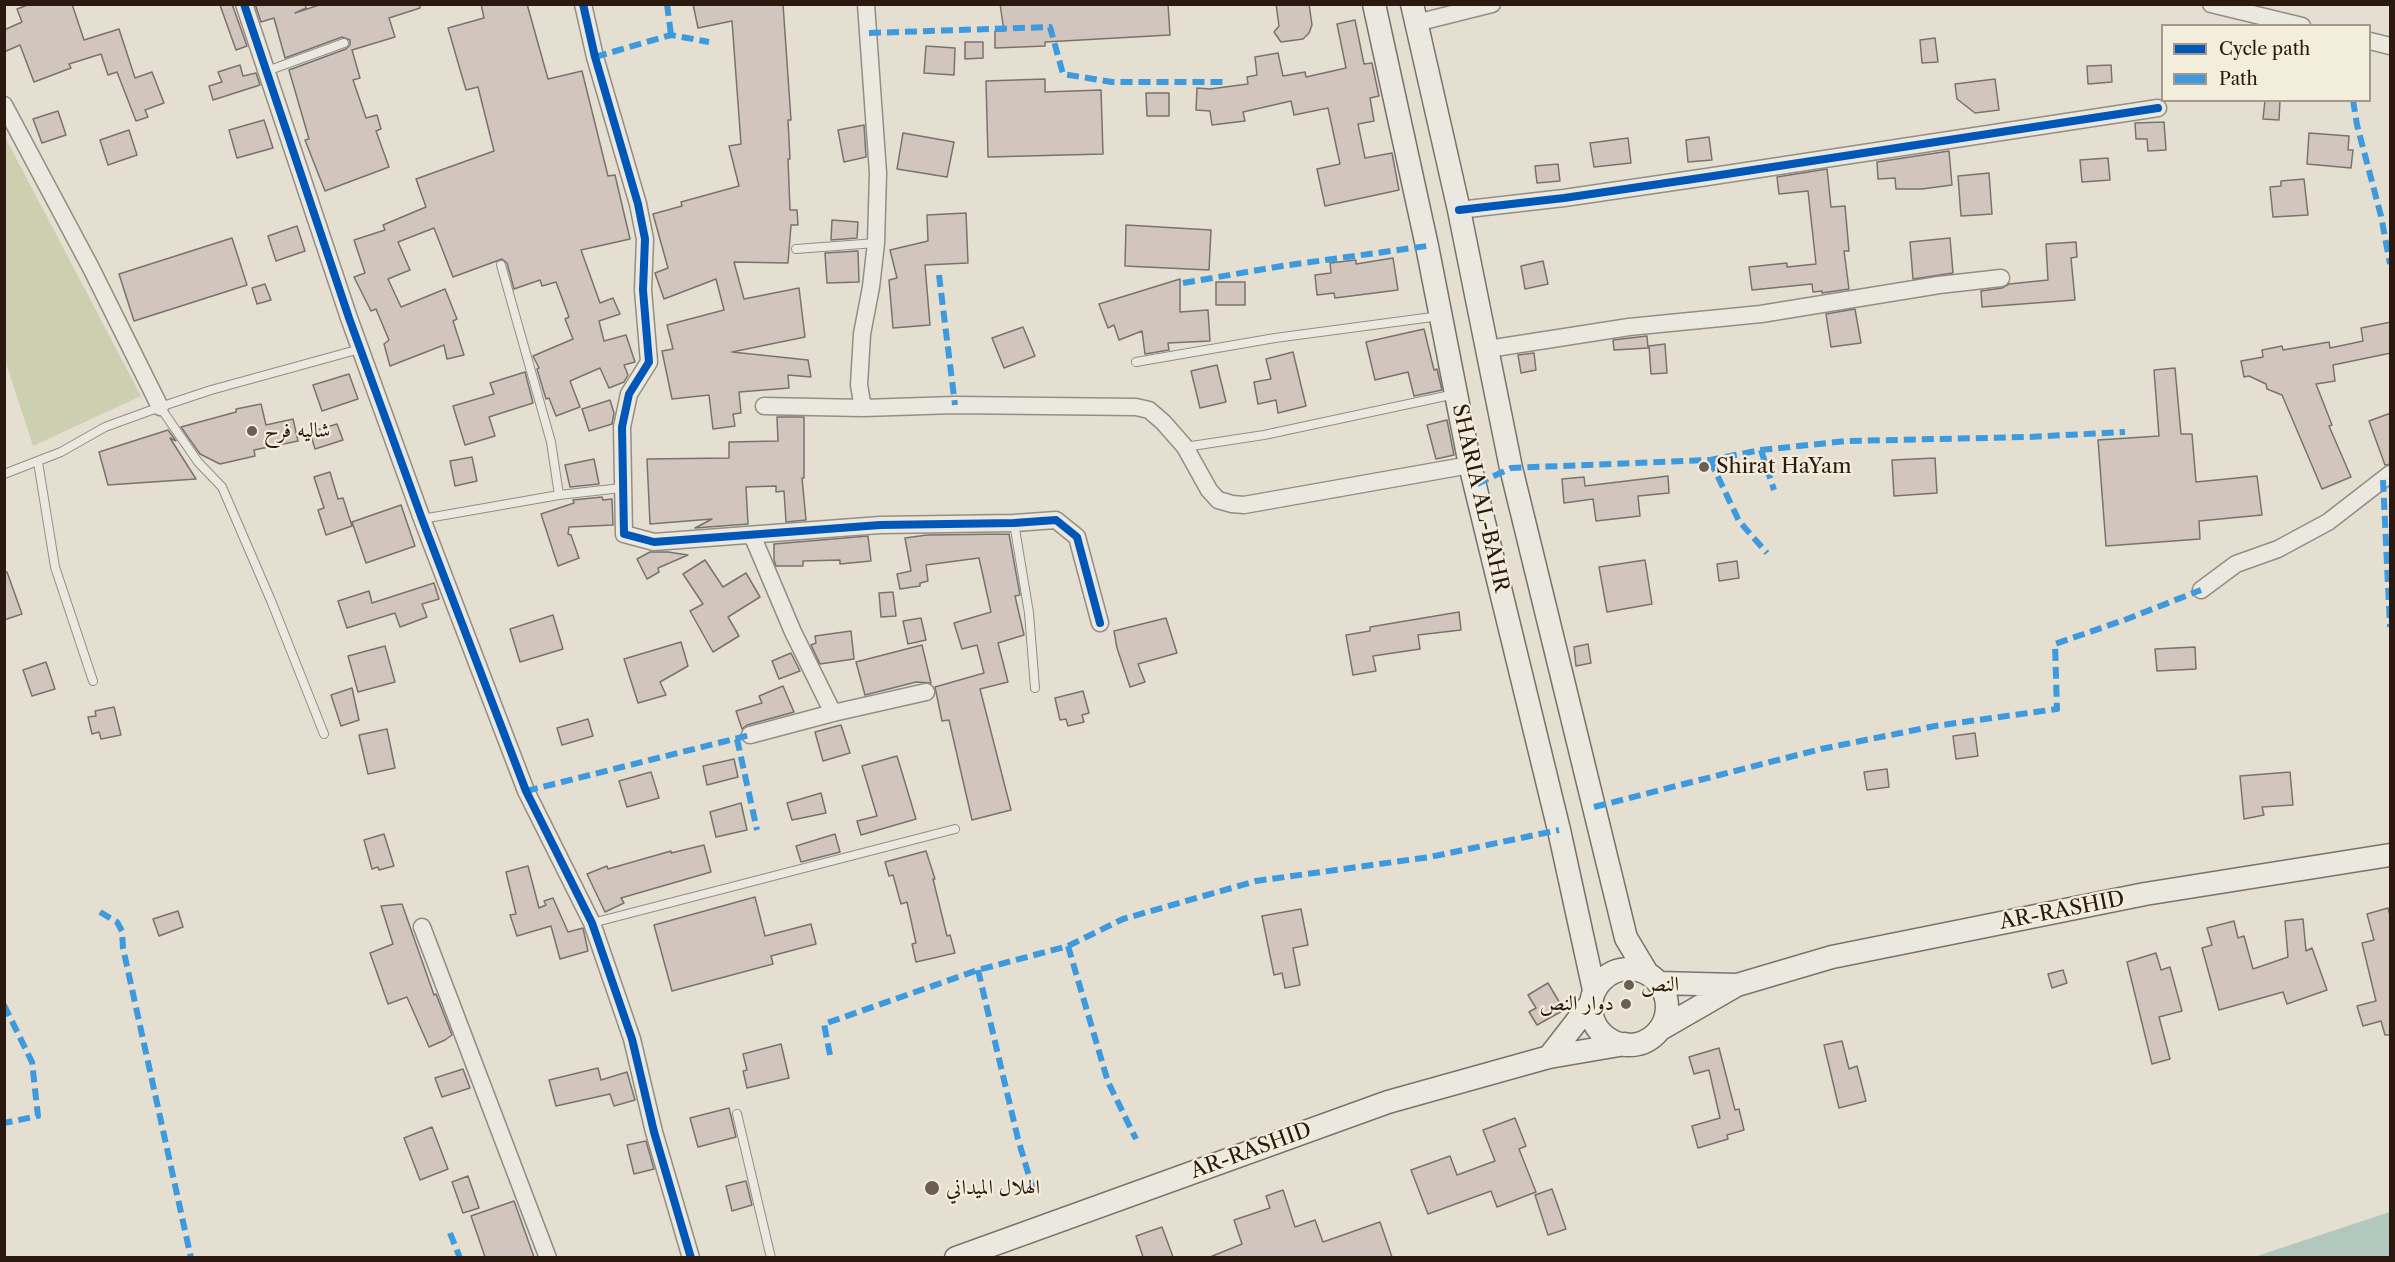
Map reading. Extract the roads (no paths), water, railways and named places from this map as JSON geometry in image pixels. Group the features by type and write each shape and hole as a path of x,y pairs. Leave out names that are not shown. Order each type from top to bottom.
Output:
{"main road":[{"name":"SHARIA AL-BAHR","path":"1374,4 1427,246 1470,465 1559,830 1593,997"},
{"name":"SHARIA AL-BAHR","path":"1414,14 1459,210 1511,468 1626,938 1653,978"},
{"name":"AR-RASHID","path":"1659,1030 1737,985 1832,957 2133,896 2391,855"},
{"path":"1549,1057 1593,997 1601,980 1611,972 1635,969 1653,978 1664,993 1667,1005 1665,1018 1659,1030 1638,1044 1613,1041 1603,1035 1595,1025 1591,1013 1593,997"},
{"name":"AR-RASHID","path":"1653,978 1737,985"},
{"name":"AR-RASHID","path":"956,1257 1388,1102 1549,1057 1625,1044"}],"street":[{"path":"244,4 304,188 422,519 526,791 592,923 632,1040 654,1132 691,1257"},
{"path":"583,4 595,57 638,204 645,239 643,290 649,362 629,394 622,427 621,488 624,534 654,542 880,525 1014,523 1056,520 1077,537 1100,624"},
{"path":"862,408 859,385 862,334 876,243 878,173 866,4"},
{"path":"1414,14 1492,4"},
{"path":"2211,4 2294,24"},
{"path":"2371,41 2391,46"},
{"path":"4,105 91,268 160,407"},
{"path":"1459,210 1564,198 2158,108"},
{"path":"1488,349 1629,327 1761,314 1939,285 2001,278"},
{"path":"764,406 1136,407 1149,410 1185,447 1209,490 1218,500 1232,504 1244,505 1470,465"},
{"path":"2201,590 2236,564 2278,549 2328,522 2391,474"},
{"path":"752,535 793,632 833,713"},
{"path":"750,735 926,692"},
{"path":"422,927 548,1257"}],"lane":[{"path":"267,71 344,43"},
{"path":"796,249 876,243"},
{"path":"501,265 551,442 559,495"},
{"path":"1136,362 1275,338 1440,316"},
{"path":"4,474 38,462 105,427 160,407 211,390 360,350"},
{"path":"1185,447 1264,435 1455,394"},
{"path":"160,407 198,462 222,487 272,603 324,735"},
{"path":"38,462 55,567 93,681"},
{"path":"422,519 559,495 621,488"},
{"path":"1014,523 1029,613 1035,688"},
{"path":"592,923 956,829"},
{"path":"737,1114 771,1257"}],"place":[{"name":"شاليه فرح","path":"252,431"},
{"name":"Shirat HaYam","path":"1704,467"},
{"name":"النص","path":"1629,985"},
{"name":"دوار النص","path":"1626,1004"},
{"name":"الهلال الميداني","path":"932,1188"}]}
